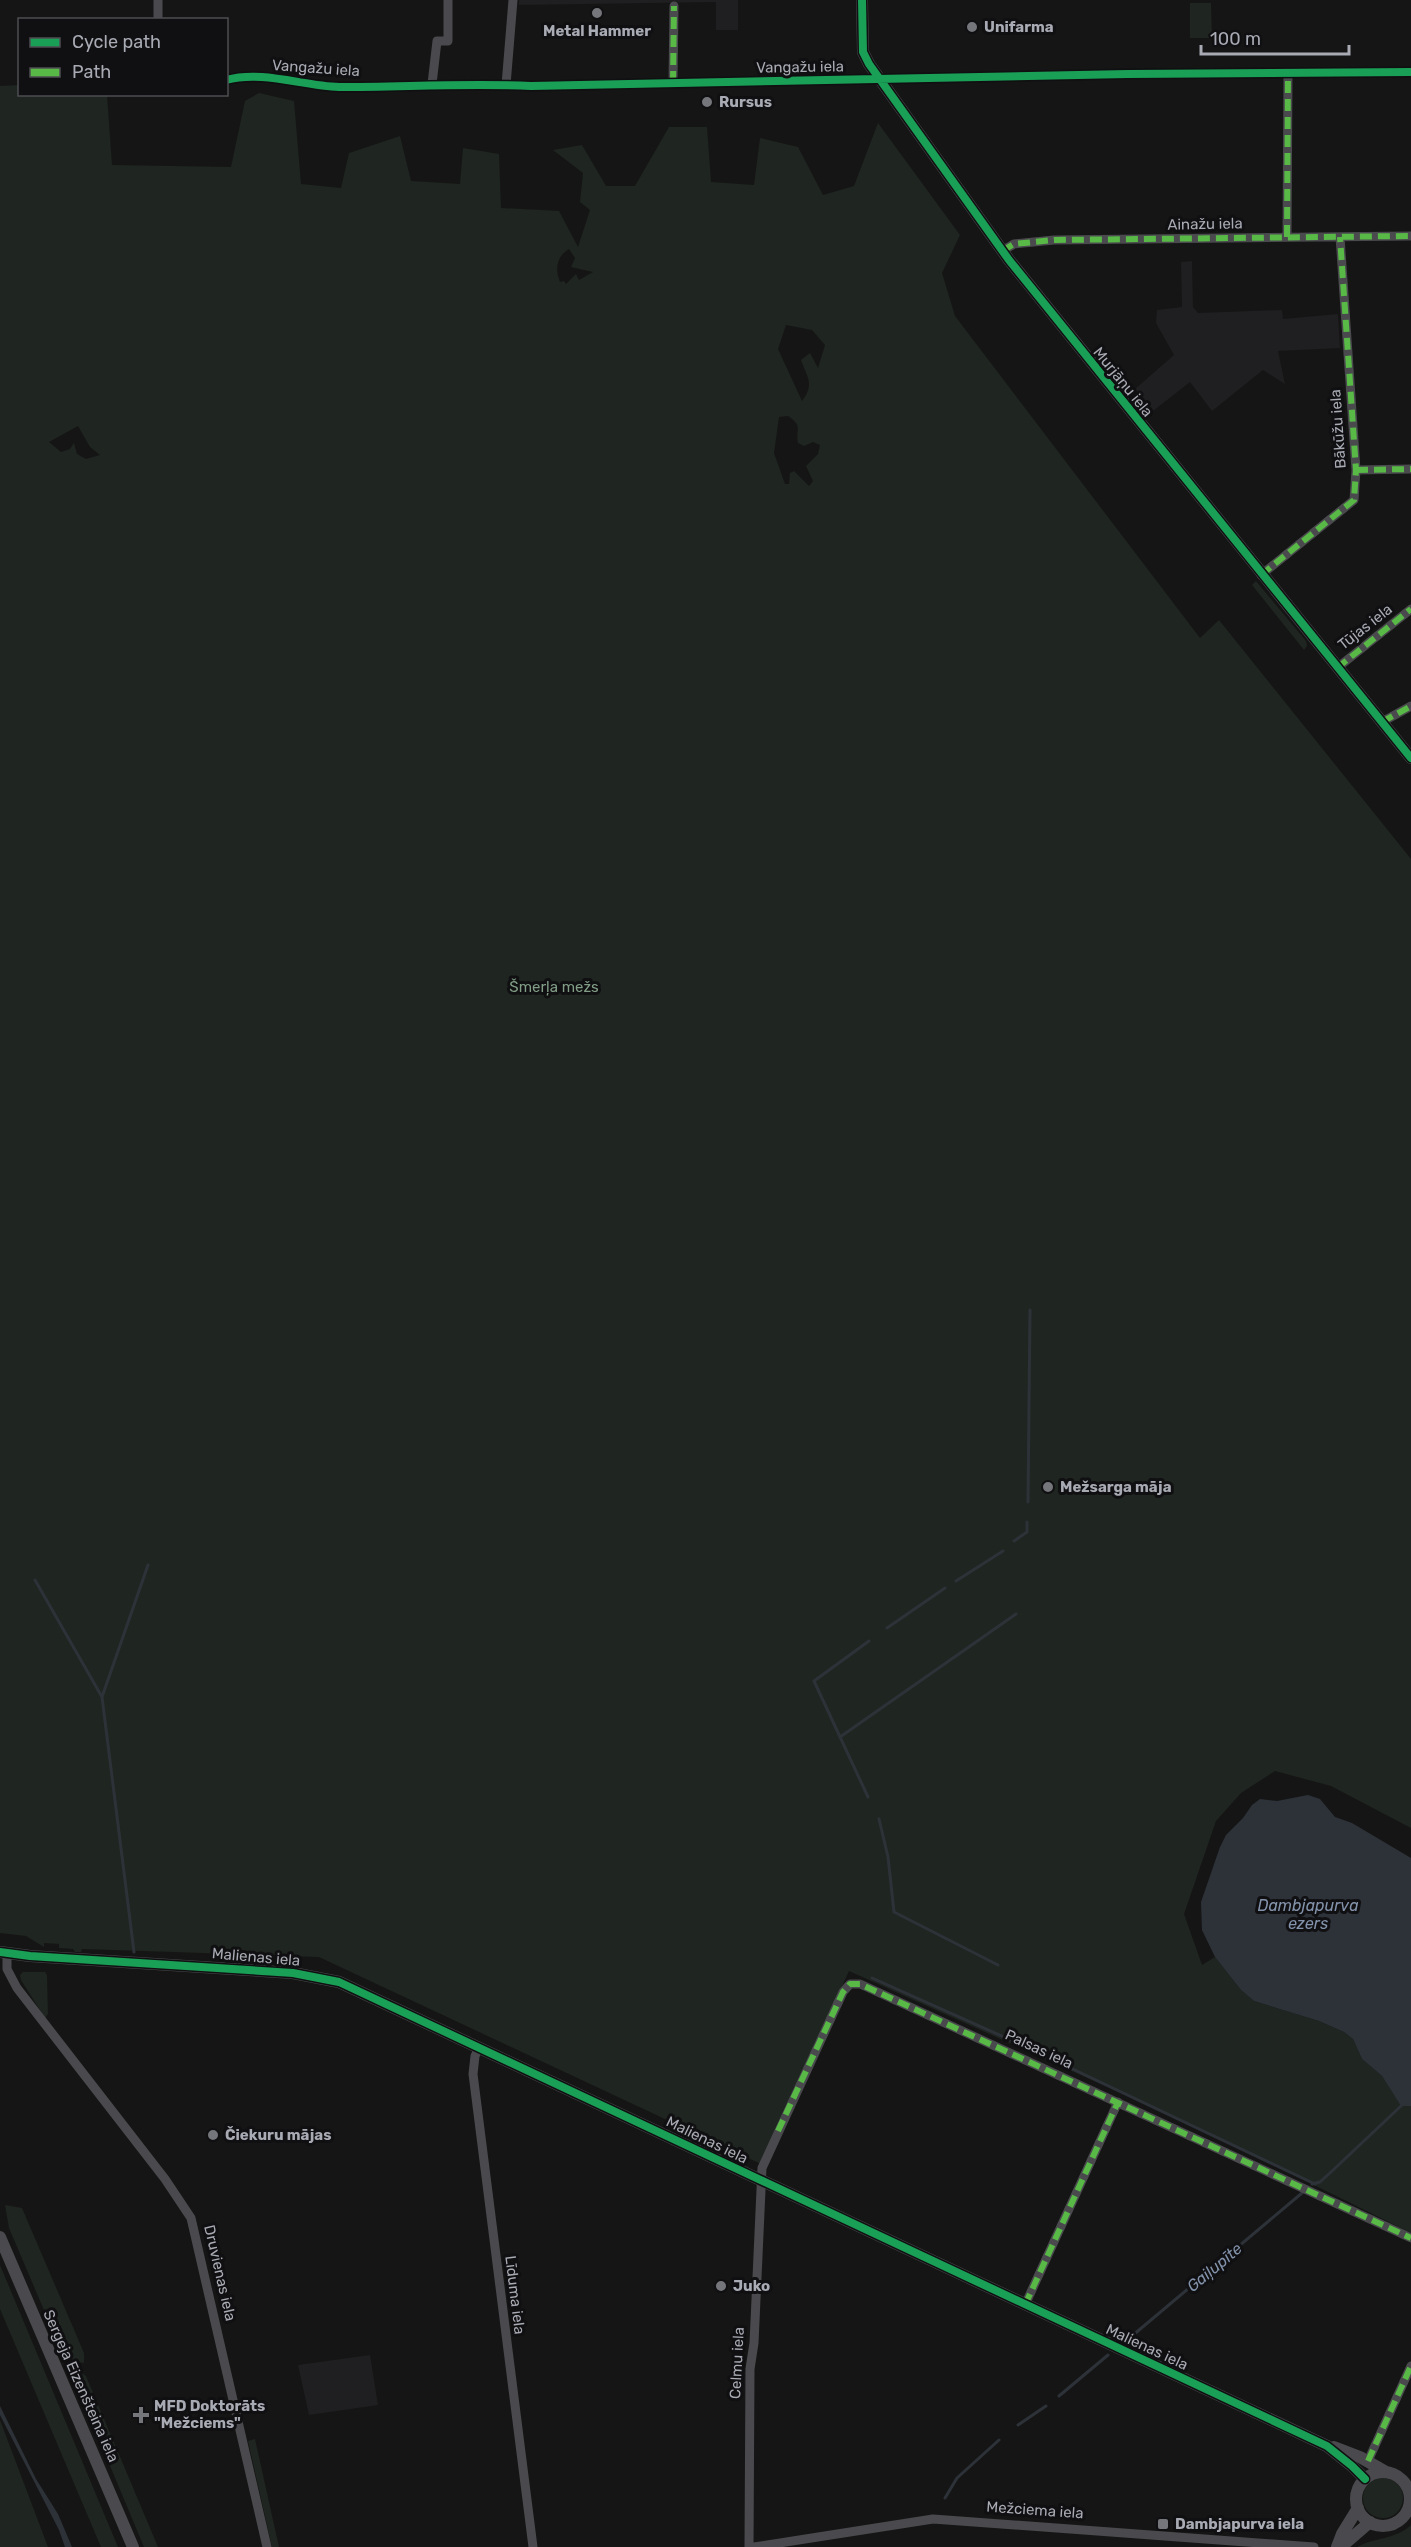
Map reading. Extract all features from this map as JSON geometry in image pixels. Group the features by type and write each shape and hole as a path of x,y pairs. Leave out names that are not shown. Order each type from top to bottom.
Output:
{"street":[{"path":"158,0 158,18"},
{"path":"432,84 437,41 448,41 448,0"},
{"path":"506,85 513,0"},
{"name":"Murjāņu iela","path":"862,0 863,52 1002,251 1261,575 1411,758"},
{"path":"673,83 674,6"},
{"name":"Vangažu iela","path":"228,80 252,76 300,84 339,87 1411,72"},
{"path":"1287,237 1288,73"},
{"name":"Ainažu iela","path":"1002,251 1014,244 1054,240 1411,236"},
{"name":"Bākūžu iela","path":"1261,575 1354,500 1356,470 1340,237"},
{"path":"1356,470 1411,469"},
{"name":"Tūjas iela","path":"1337,668 1411,609"},
{"path":"1382,722 1411,706"},
{"name":"Malienas iela","path":"4,1953 309,1975 339,1982 1327,2446 1365,2479"},
{"name":"Druvienas iela","path":"4,1953 7,1969 17,1988 165,2179 191,2218 267,2547"},
{"name":"Palsas iela","path":"760,2180 762,2168 843,1992 850,1984 860,1984 1411,2238"},
{"name":"Līduma iela","path":"479,2047 472,2074 533,2547"},
{"path":"1025,2305 1118,2102"},
{"name":"Celmu iela","path":"748,2547 750,2369 754,2343 760,2180"},
{"name":"Sergeja Eizenšteina iela","path":"0,2237 133,2547"},
{"path":"1368,2461 1411,2366"},
{"name":"Malienas iela","path":"1327,2446 1338,2448 1368,2461 1386,2472"},
{"path":"1339,2547 1342,2534 1358,2508 1357,2494 1365,2479 1371,2475 1386,2472 1398,2476 1409,2485 1411,2500 1403,2517 1393,2524 1381,2526 1370,2522 1358,2508"},
{"name":"Mežciema iela","path":"754,2547 933,2519 1314,2547"},
{"path":"1339,2547 1370,2522"}],"shaded area":[{"path":"519,0 738,0 738,30 716,30 716,2 519,5"},
{"path":"1192,261 1193,307 1198,313 1282,310 1283,319 1338,314 1340,348 1278,351 1285,384 1263,370 1212,411 1190,382 1153,411 1135,389 1174,355 1156,323 1157,310 1182,307 1181,262"},
{"path":"370,2355 378,2405 309,2415 298,2365"}],"green space":[{"path":"1190,3 1211,3 1212,38 1190,38"},
{"name":"Šmerļa mežs","path":"18,85 18,96 107,96 112,165 231,167 245,101 259,93 294,101 301,184 341,188 349,153 400,136 411,181 460,184 463,148 499,154 501,208 559,211 578,247 590,210 580,202 583,173 553,150 582,145 606,186 635,186 669,127 707,127 711,182 754,185 760,138 798,147 823,195 854,186 878,123 960,235 942,273 955,316 1200,638 1219,620 1411,859 1411,1828 1331,1786 1275,1771 1241,1793 1216,1821 1184,1914 1202,1965 1215,1957 1241,1990 1254,2001 1319,2021 1344,2032 1353,2039 1362,2059 1382,2076 1401,2105 1411,2106 1411,2233 1201,2129 849,1971 761,2164 319,1957 82,1949 81,1952 75,1952 73,1949 59,1948 59,1944 44,1943 44,1947 26,1936 0,1933 0,86","holes":["569,249 575,258 571,267 593,272 579,280 576,274 566,284 564,281 560,282 557,272 561,256","786,325 812,330 825,345 818,368 810,353 801,360 809,385 802,401 778,349","788,416 797,425 798,443 804,446 813,442 820,445 818,454 806,466 813,481 809,486 794,471 790,473 789,484 785,484 774,453 779,417","78,426 90,447 100,455 86,459 77,454 74,443 70,449 61,452 49,442"]},
{"path":"1256,581 1306,641 1307,646 1304,650 1252,585"},
{"path":"23,1972 45,1972 47,1975 48,2014 45,2018 21,1980 20,1975"},
{"path":"5,2205 22,2208 84,2353 84,2363 67,2360 64,2357 9,2228"},
{"path":"0,2265 118,2547 101,2547 0,2309"},
{"path":"80,2372 86,2376 158,2547 144,2547 77,2387 74,2378"},
{"path":"0,2420 48,2547 0,2547"},
{"path":"255,2439 279,2547 272,2547 248,2441"},
{"path":"1383,2478 1397,2484 1403,2498 1397,2512 1383,2518 1369,2512 1363,2498 1369,2484"},
{"path":"1411,2525 1411,2547 1357,2547 1392,2536"}],"water":[{"name":"Dambjapurva ezers","path":"1308,1795 1320,1799 1335,1817 1352,1823 1411,1858 1411,2106 1401,2106 1382,2076 1362,2059 1353,2039 1344,2032 1319,2021 1254,2001 1241,1990 1215,1957 1202,1930 1201,1902 1226,1835 1260,1799 1277,1801"},
{"path":"0,2406 36,2479 58,2514 72,2547 65,2547 59,2530 0,2415"}],"waterway":[{"path":"1028,1502 1030,1310"},
{"path":"1014,1541 1027,1532 1027,1522"},
{"path":"956,1581 1003,1551"},
{"path":"134,1952 102,1697 148,1565"},
{"path":"35,1580 102,1697"},
{"path":"887,1628 945,1588"},
{"path":"840,1737 1016,1614"},
{"path":"868,1797 814,1681 869,1641"},
{"path":"879,1819 888,1857 894,1912 998,1965"},
{"path":"872,1978 1033,2050"},
{"path":"1039,2053 1315,2184"},
{"name":"Gaiļupīte","path":"1312,2184 1320,2182 1401,2106"},
{"name":"Gaiļupīte","path":"1126,2341 1302,2193"},
{"name":"Gaiļupīte","path":"1059,2396 1108,2355"},
{"name":"Gaiļupīte","path":"1018,2425 1046,2406"},
{"name":"Gaiļupīte","path":"945,2498 957,2478 999,2440"}],"marked path":[{"path":"673,83 674,6"},
{"path":"1287,237 1288,73"},
{"path":"1002,251 1014,244 1054,240 1411,236"},
{"path":"1261,575 1354,500 1356,470 1340,237"},
{"path":"1356,470 1411,469"},
{"path":"1337,668 1411,609"},
{"path":"1382,722 1411,706"},
{"path":"778,2131 843,1992 850,1984 860,1984 1411,2238"},
{"path":"1025,2305 1118,2102"},
{"path":"1368,2461 1411,2366"}],"cycle path":[{"path":"862,0 863,52 869,64 1009,260 1411,758"},
{"path":"228,80 254,77 339,87 531,86 1128,74 1411,72"},
{"path":"0,1952 30,1956 293,1973 339,1982 1327,2446 1365,2479"}],"place":[{"name":"Metal Hammer","path":"597,13"},
{"name":"Unifarma","path":"972,27"},
{"name":"Rursus","path":"707,102"},
{"name":"Mežsarga māja","path":"1048,1487"},
{"name":"Čiekuru mājas","path":"213,2135"},
{"name":"Juko","path":"721,2286"},
{"name":"MFD Doktorāts \"Mežciems\"","path":"141,2415"},
{"name":"Dambjapurva iela","path":"1163,2524"}]}
